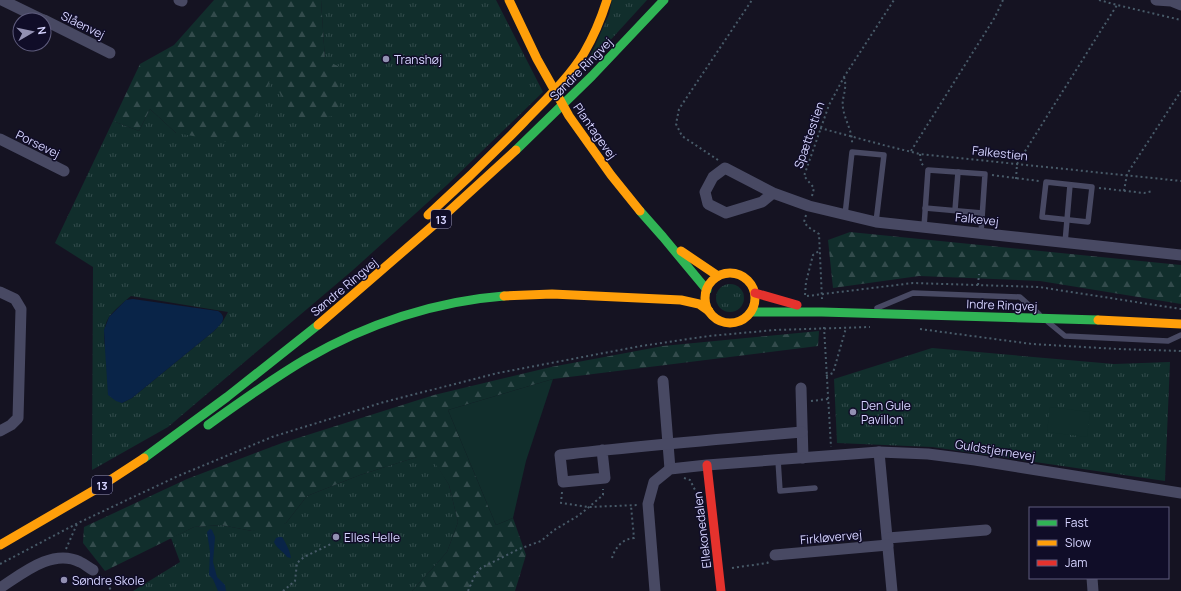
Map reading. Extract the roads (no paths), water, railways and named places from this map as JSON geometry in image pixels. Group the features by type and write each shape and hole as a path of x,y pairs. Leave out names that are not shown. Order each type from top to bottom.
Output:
{"main road":[{"name":"Plantagevej","path":"509,0 530,46 584,138 627,196 668,242 685,265 707,290"},
{"path":"423,219 502,145 559,86 581,57 590,41 598,26 607,0"},
{"name":"Søndre Ringvej","path":"0,546 110,480 154,450 200,417 299,341 462,200 530,137 586,82 664,0"},
{"name":"Plantagevej","path":"668,242 718,276"},
{"path":"202,429 267,384 308,358 338,342 370,328 407,315 444,305 489,297 530,294 678,300 697,303 720,320 734,323 740,321 751,312 755,300 755,294 750,282 741,275 729,273 718,276 711,282 707,290 706,304 709,311"},
{"name":"Indre Ringvej","path":"755,294 822,312"},
{"path":"200,417 336,298"},
{"name":"Indre Ringvej","path":"751,312 865,313 1044,318 1181,324"},
{"path":"0,546 95,499 150,465"},
{"name":"Ellekonedalen","path":"707,465 721,591"}],"street":[{"name":"Slåenvej","path":"2,0 27,12"},
{"path":"1156,0 1171,1 1181,5"},
{"name":"Slåenvej","path":"52,24 110,53"},
{"name":"Porsevej","path":"0,139 64,171"},
{"name":"Falkevej","path":"774,193 762,202 726,213 708,204 705,192 713,177 725,168 774,193 809,206 876,222 1181,255"},
{"path":"0,292 15,299 20,309 18,418 11,425 0,431"},
{"path":"656,591 648,504 654,482 670,469 663,381"},
{"path":"801,388 803,458"},
{"path":"602,450 605,478 563,482 560,455 602,450 802,432"},
{"path":"879,452 892,591"},
{"name":"Guldstjernevej","path":"670,469 879,452 928,454 975,460 1181,493"},
{"name":"Firkløvervej","path":"775,555 986,530"},
{"path":"0,588 40,563 51,559 65,558 79,561 93,570"},
{"path":"1092,579 1093,591"}],"lane":[{"path":"845,215 852,152 884,155 876,222"},
{"path":"924,227 928,170 985,174 981,233"},
{"path":"955,210 958,172"},
{"path":"1046,182 1070,184 1092,187 1088,222 1042,217 1046,182"},
{"path":"1064,242 1070,184"},
{"path":"925,208 982,212"},
{"path":"865,313 913,293 1020,297 1065,336 1168,341 1181,335"},
{"path":"778,460 780,491 815,488"}],"water":[{"path":"133,299 218,311 223,316 223,319 221,324 214,331 132,398 122,403 116,401 108,395 104,330 109,317 126,300"},
{"path":"210,529 215,537 213,562 217,577 225,585 226,591 218,591 213,579 209,575 210,552 207,532"},
{"path":"282,537 285,542 291,558 287,557 275,544 274,542 276,538"}],"place":[{"name":"Transhøj","path":"386,59"},
{"name":"Den Gule Pavillon","path":"853,412"},
{"name":"Elles Helle","path":"336,537"},
{"name":"Søndre Skole","path":"64,580"}]}
